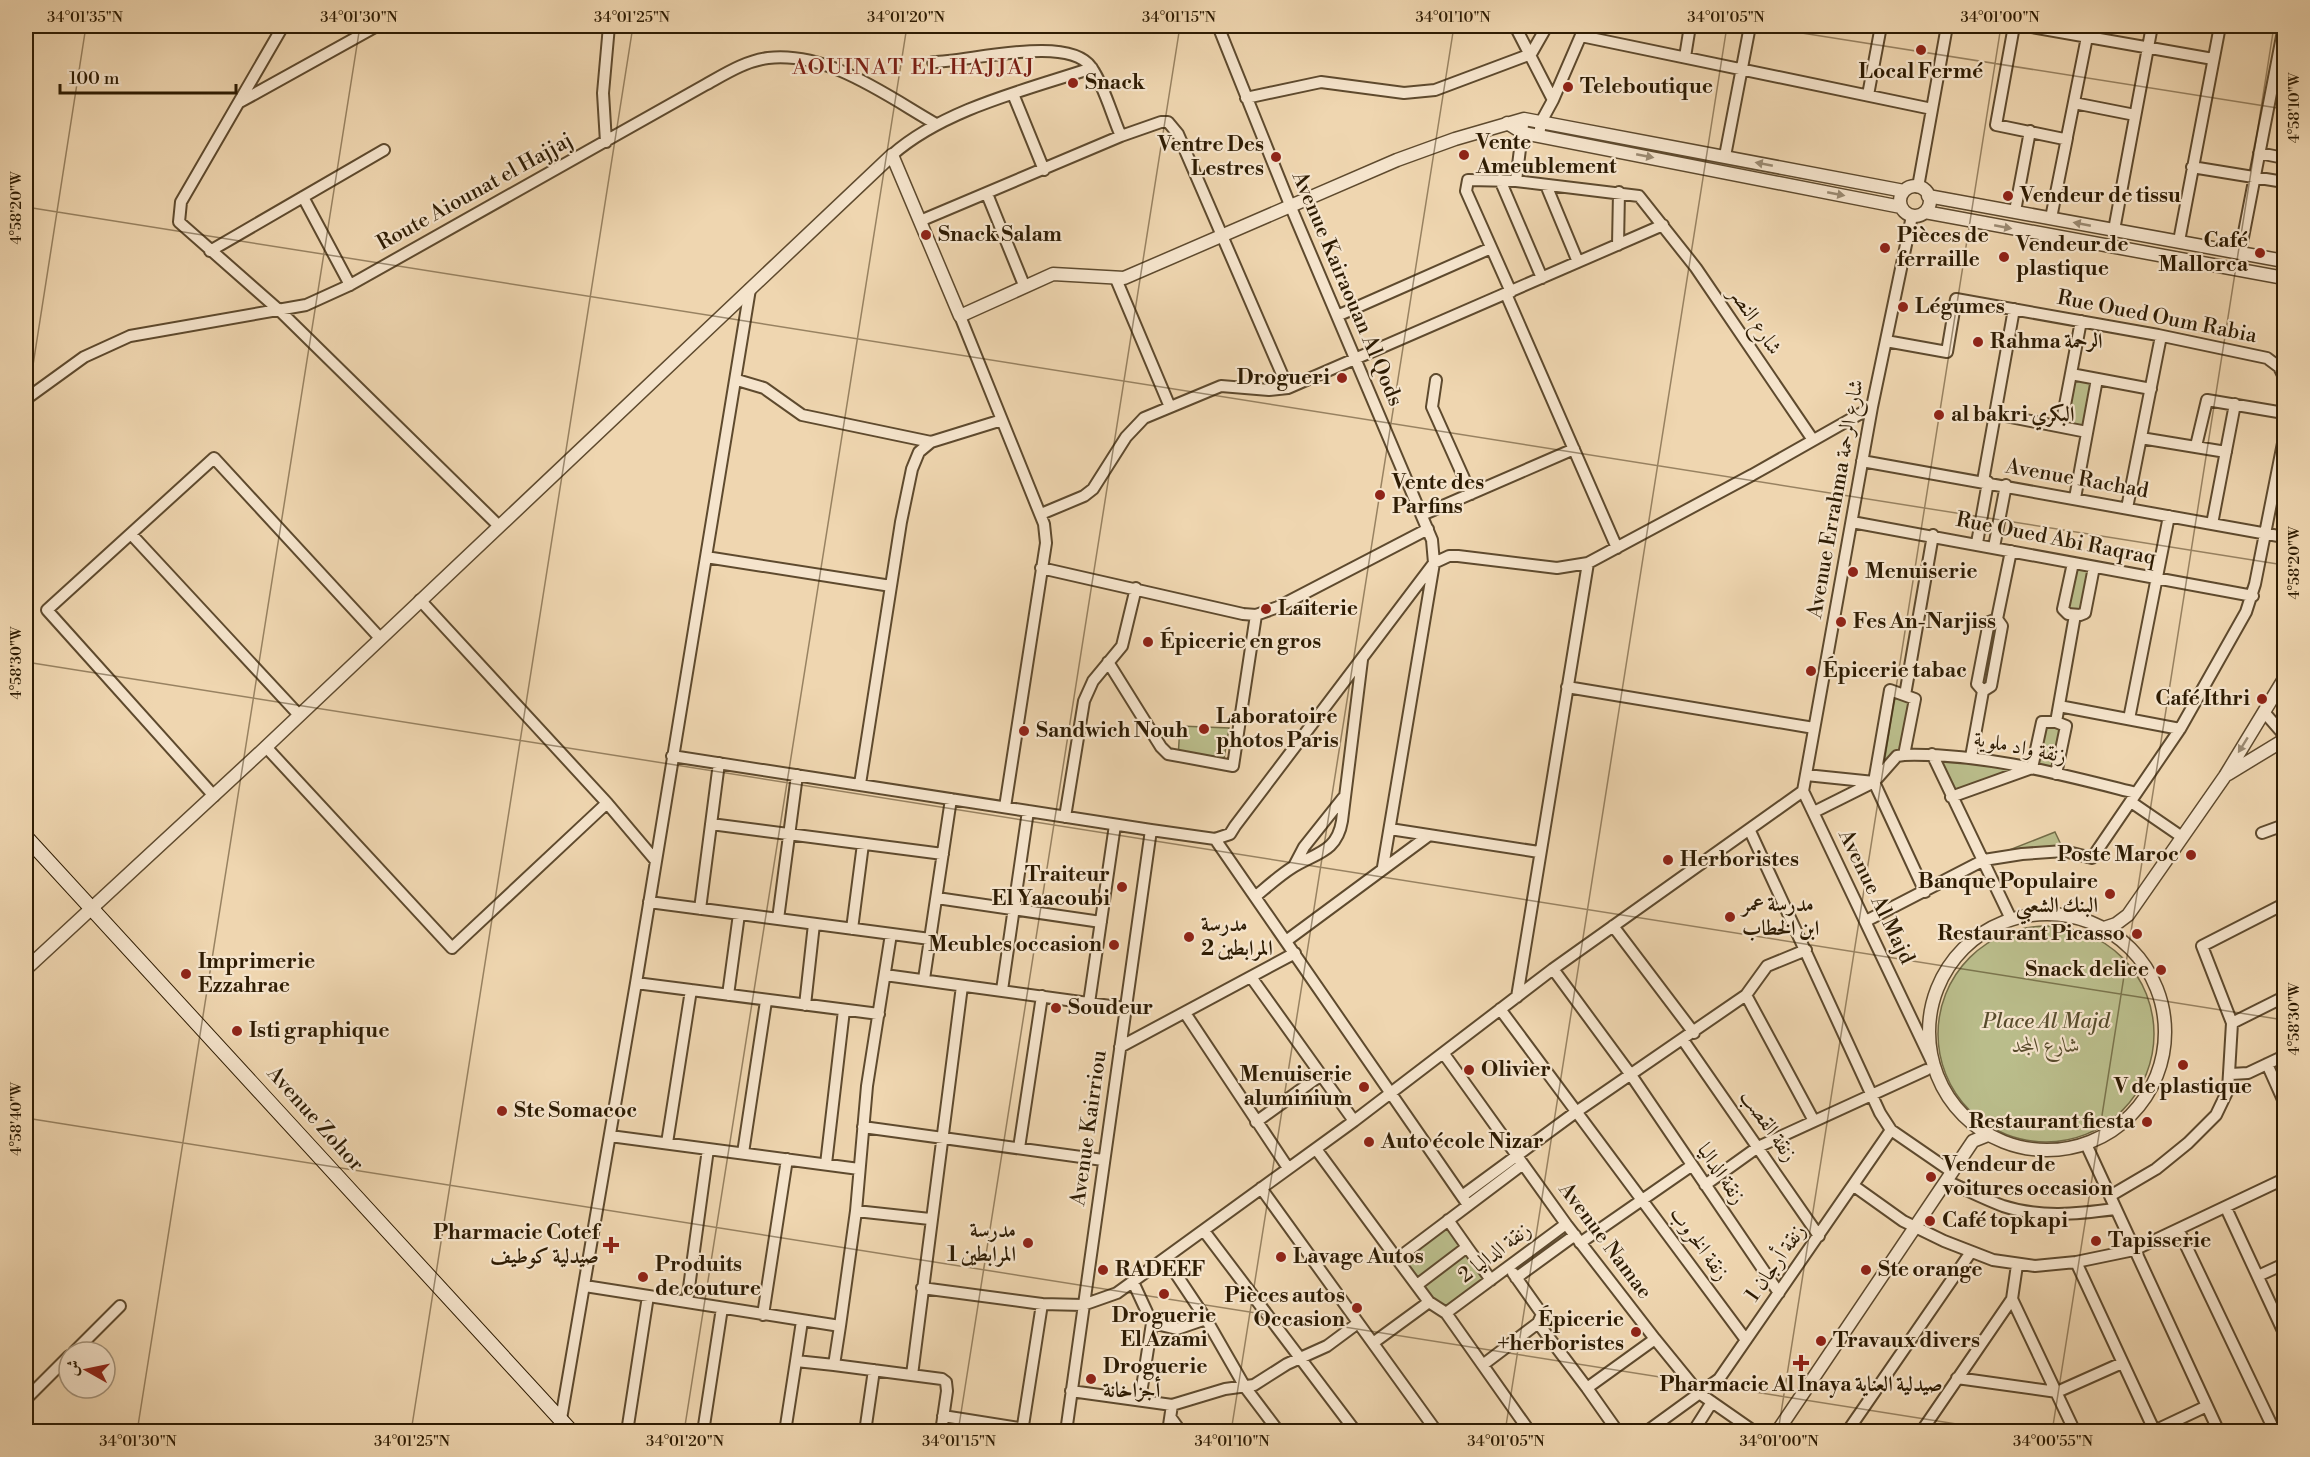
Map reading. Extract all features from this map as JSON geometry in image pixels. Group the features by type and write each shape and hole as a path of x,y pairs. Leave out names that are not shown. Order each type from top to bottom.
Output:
{"main road":[{"name":"Avenue Zohor","path":"26,837 572,1431"}],"street":[{"path":"283,26 181,202 178,212 179,222 185,230 280,311 499,526"},
{"path":"240,102 377,26"},
{"path":"606,142 603,93 609,26"},
{"path":"1515,26 1553,100"},
{"path":"1246,98 1321,82 1419,94 1530,54 1547,26"},
{"path":"1539,136 1541,122 1585,26"},
{"path":"1685,57 1690,26"},
{"path":"1725,156 1750,26"},
{"path":"1868,95 1881,26"},
{"path":"1918,187 1947,26"},
{"path":"2014,26 1996,125 2067,138"},
{"path":"2026,26 2213,60"},
{"path":"2114,230 2152,26"},
{"path":"2179,241 2220,26"},
{"path":"2241,253 2284,26"},
{"name":"Avenue Kairaouan Al Qods","path":"1219,29 1290,205 1432,540 1434,563 1383,867"},
{"path":"1581,36 1932,109"},
{"path":"2051,218 2087,37"},
{"path":"933,62 973,59 1010,51 1046,51 1069,56 1092,68 1121,136"},
{"name":"Route Aiounat el Hajjaj","path":"26,399 84,357 130,336 157,329 306,305 350,285 460,221 738,67 768,58 806,60 852,76 936,124"},
{"path":"26,969 214,796 910,139 936,124 1013,94 1092,68"},
{"path":"1013,94 1044,170"},
{"path":"2074,103 2135,115"},
{"path":"960,316 1024,285 1053,274 1124,278 1404,158 1524,119 1904,191 1918,187"},
{"path":"1516,181 1524,119"},
{"path":"920,221 1121,136 1161,122 1171,124 1178,134 1288,388"},
{"path":"1507,123 1522,133 1901,207 1912,216 1925,212 2284,278"},
{"path":"2015,211 2030,131"},
{"path":"210,250 384,150"},
{"path":"2259,153 2284,158"},
{"path":"892,155 1041,514 1046,543 1005,807"},
{"path":"2192,167 2284,182"},
{"name":"شارع النصر","path":"1491,248 1466,184 1468,180 1516,181 1639,196 1696,268 1813,440"},
{"path":"1500,180 1542,278"},
{"path":"1546,185 1578,262"},
{"path":"1918,187 1928,196 2284,261"},
{"path":"1901,207 1900,198 1904,191"},
{"path":"1618,245 1619,192"},
{"path":"987,194 1024,285"},
{"path":"1925,212 1929,204 1928,196"},
{"path":"303,197 350,285"},
{"name":"Avenue Errahma شارع الرحمة","path":"1803,791 1872,407 1912,216"},
{"path":"1041,514 1084,496 1093,489 1135,425 1170,406 1221,386 1269,390 1288,388 1663,225"},
{"path":"1337,316 1491,248 1617,548"},
{"path":"1116,279 1170,406"},
{"path":"561,1419 650,902 672,756 737,380 750,289"},
{"name":"Rue Oued Oum Rabia","path":"1886,341 1947,352 1956,299 2162,336 2267,358 2279,367 2284,376"},
{"path":"1977,543 1995,414 2013,309"},
{"path":"2061,426 2082,321"},
{"path":"2127,508 2162,336"},
{"path":"2071,374 2151,389"},
{"path":"2074,498 2097,379"},
{"path":"737,380 764,388 802,415 931,442"},
{"path":"1436,380 1432,406 1471,494"},
{"path":"2196,446 2206,401 2284,413"},
{"path":"2212,524 2235,404"},
{"path":"672,756 1215,839 1230,834 1434,563 1449,556 1458,556 1557,568 1588,563 1872,407"},
{"path":"1995,414 2087,432"},
{"path":"860,784 891,586 912,470 919,452 931,442 1002,420"},
{"path":"2141,438 2226,452"},
{"path":"1866,921 1984,860 2064,851 2092,858 2180,729 2236,633 2253,596 2284,438"},
{"path":"1422,515 1574,449"},
{"path":"214,796 47,610 214,458 380,638"},
{"name":"Avenue Rachad","path":"1862,461 2284,537"},
{"path":"1994,547 2006,486"},
{"path":"2128,719 2169,516"},
{"name":"Rue Oued Abi Raqraq","path":"1852,522 1977,543 2253,596"},
{"path":"1041,568 1256,615 1278,607 1428,529"},
{"path":"131,534 298,715"},
{"path":"1905,695 1933,535"},
{"path":"1971,757 1983,691 1977,686 1989,622 1997,619 2011,551"},
{"path":"706,557 891,586"},
{"path":"2073,562 2063,609 2066,613 2075,615 2085,613 2094,567"},
{"path":"1516,997 1588,563"},
{"path":"1065,817 1084,701 1094,681 1122,646 1129,628 1136,588"},
{"path":"420,600 607,803 656,861"},
{"path":"1108,662 1161,747 1168,754 1178,758 1233,766 1256,615"},
{"path":"2056,722 2075,615"},
{"path":"1256,896 1294,866 1313,859 1337,840 1342,821 1343,798 1362,658"},
{"path":"2104,928 2116,924 2128,915 2224,776 2284,682"},
{"path":"1567,687 1814,728"},
{"path":"1814,812 1874,782 1900,756 1915,699 1888,691 1874,782 1925,892"},
{"path":"2059,706 2180,729"},
{"path":"2264,712 2284,735"},
{"path":"1951,797 2032,768 2042,722 2056,722 2066,726 2056,774"},
{"path":"2224,776 2284,740"},
{"path":"266,747 452,948 607,803"},
{"path":"1932,754 2011,919"},
{"name":"زنقة واد ملوية","path":"1900,756 1932,754 1971,757 2056,774 2133,798"},
{"path":"700,909 720,763"},
{"path":"777,919 797,775"},
{"path":"1806,775 1874,782"},
{"path":"922,1288 1042,1304 1083,1305 1117,1293 1354,1121 1553,969 1750,831 1803,791"},
{"name":"Avenue Al Majd","path":"1803,791 1913,1020 1930,1068"},
{"path":"1294,866 1304,847 1343,798"},
{"path":"2133,798 2182,837"},
{"path":"924,980 951,799"},
{"path":"1002,990 1028,811"},
{"path":"711,824 943,854"},
{"path":"1089,1003 1115,825"},
{"path":"2262,833 2284,825"},
{"path":"1390,829 1539,852"},
{"name":"Avenue Kairriou","path":"1066,1431 1151,830"},
{"path":"1750,831 1871,1094 1891,1130 1949,1177 2003,1206 2038,1212 2080,1214 2115,1209"},
{"path":"1286,941 1383,867 1428,836"},
{"path":"1215,839 1296,953 1465,1201"},
{"path":"852,929 863,844"},
{"path":"937,898 1101,922"},
{"path":"650,902 930,939"},
{"path":"2110,1196 2156,1168 2204,1128 2222,1107 2231,1074 2232,1023 2202,946 2284,907"},
{"path":"728,995 740,914"},
{"path":"2037,914 2056,914 2083,919 2104,928 2123,941 2144,964 2158,992 2165,1026 2162,1057 2152,1086 2136,1109 2114,1130 2086,1144 2060,1150 2033,1150 1988,1135 1951,1102 1930,1068 1930,1019 1935,993 1944,975 1972,940 2011,919 2037,914"},
{"path":"2123,941 2128,915"},
{"path":"805,1005 814,924"},
{"path":"1613,926 1694,1033"},
{"path":"834,1365 856,1211 863,1127 891,934"},
{"path":"1397,1259 1448,1220 1465,1201 1520,1160 1575,1112 1694,1033 1746,995 1767,966 1806,950"},
{"path":"1120,1047 1296,953"},
{"name":"زنقة الداليا","path":"1553,969 1631,1075 1779,1293"},
{"path":"885,975 1125,1008"},
{"path":"1251,977 1354,1121"},
{"path":"636,983 879,1014"},
{"path":"912,1375 930,1219 962,986"},
{"path":"667,1143 691,990"},
{"path":"1746,995 1814,1121"},
{"path":"1019,1148 1042,996"},
{"path":"2232,1023 2284,997"},
{"path":"743,1153 766,1001"},
{"path":"826,1164 844,1010"},
{"name":"زنقة الخروب","path":"1500,1010 1746,1340"},
{"path":"1185,1013 1288,1168"},
{"name":"زنقة القصب","path":"1683,1040 1819,1236"},
{"name":"Avenue Namae","path":"1444,1054 1577,1239 1655,1340 1699,1393 1755,1431"},
{"path":"2231,1074 2243,1074 2284,1056"},
{"path":"2267,1064 2284,1102"},
{"path":"1705,1185 1758,1147 1930,1068"},
{"path":"1256,1122 1320,1075"},
{"path":"1972,1123 1973,1141"},
{"path":"863,1127 1103,1160"},
{"name":"زنقة أرجان 1","path":"1646,1431 1719,1379 1891,1130"},
{"path":"1777,1431 1973,1141 1988,1135"},
{"path":"610,1136 859,1169"},
{"path":"2086,1144 2218,1431"},
{"path":"687,1302 708,1149"},
{"path":"1316,1149 1429,1302 1446,1313 1484,1364 1528,1431"},
{"path":"763,1315 787,1159"},
{"name":"زنقة الداليا 2","path":"1516,1278 1642,1200 1691,1166"},
{"path":"1854,1186 1916,1227 1971,1252 2017,1265 2035,1266 2076,1262 2134,1250 2179,1231 2284,1179"},
{"path":"1261,1188 1373,1343 1431,1429"},
{"path":"2226,1208 2284,1328"},
{"path":"856,1211 930,1219"},
{"path":"1448,1220 1491,1280"},
{"name":"زنقة الداليا 2","path":"1446,1313 1566,1224"},
{"path":"1204,1231 1356,1431"},
{"path":"2179,1231 2275,1431"},
{"path":"1417,1286 1467,1247"},
{"path":"1847,1431 1971,1252"},
{"path":"1166,1259 1206,1319 1245,1387 1279,1431"},
{"path":"2076,1262 2155,1431 2207,1406"},
{"path":"2258,1276 2284,1264"},
{"path":"1921,1431 2012,1299 2017,1265"},
{"path":"1484,1364 1538,1323 1542,1314 1508,1267"},
{"path":"1133,1282 1152,1323 1140,1400"},
{"path":"585,1286 840,1326"},
{"path":"627,1431 648,1296"},
{"path":"2012,1299 2075,1431"},
{"path":"1373,1343 1429,1302"},
{"path":"1022,1429 1042,1304"},
{"path":"86,1340 120,1306"},
{"path":"703,1431 722,1308"},
{"path":"1152,1323 1177,1329 1206,1319"},
{"path":"785,1431 802,1321"},
{"path":"1071,1391 1172,1405 1225,1389 1245,1387 1263,1381 1300,1358 1327,1346 1358,1323"},
{"path":"1538,1323 1618,1431"},
{"path":"1587,1388 1655,1340"},
{"path":"796,1360 937,1377 946,1382 948,1391 941,1431"},
{"path":"1957,1378 2057,1392 2122,1363"},
{"path":"26,1400 57,1368"},
{"path":"865,1431 874,1370"},
{"path":"1693,1431 1712,1402"},
{"path":"1168,1431 1172,1405"},
{"path":"943,1416 1045,1431"},
{"path":"1171,1418 1181,1431"}],"green space":[{"path":"2071,374 2097,379 2087,432 2061,426"},
{"path":"2073,563 2094,567 2085,613 2066,613"},
{"path":"1890,691 1914,700 1900,754 1874,782"},
{"path":"2047,721 2064,724 2056,774 2032,768"},
{"path":"1180,726 1229,728 1223,765 1178,758"},
{"path":"1932,754 2032,768 1953,793"},
{"path":"2055,832 2064,851 1984,860"},
{"name":"Place Al Majd شارع المجد","path":"2035,926 2057,926 2077,930 2097,939 2115,950 2130,965 2150,1003 2154,1045 2146,1075 2130,1103 2115,1118 2077,1138 2057,1142 2035,1142 2015,1138 1995,1129 1977,1118 1962,1103 1942,1065 1938,1045 1938,1023 1942,1003 1951,983 1962,965 1977,950 2015,930"},
{"path":"1448,1220 1491,1280 1446,1313 1397,1259"}],"place":[{"name":"Local Fermé","path":"1921,50"},
{"name":"Snack","path":"1073,83"},
{"name":"Teleboutique","path":"1568,87"},
{"name":"Vente Ameublement","path":"1464,155"},
{"name":"Ventre Des Lestres","path":"1276,157"},
{"name":"Vendeur de tissu","path":"2008,196"},
{"name":"Snack Salam","path":"926,235"},
{"name":"Pièces de ferraille","path":"1885,248"},
{"name":"Café Mallorca","path":"2260,253"},
{"name":"Vendeur de plastique","path":"2004,257"},
{"name":"Légumes","path":"1903,307"},
{"name":"Rahma الرحمة","path":"1978,342"},
{"name":"Drogueri","path":"1342,378"},
{"name":"al bakri البكري","path":"1939,415"},
{"name":"Vente des Parfins","path":"1380,495"},
{"name":"Menuiserie","path":"1853,572"},
{"name":"Laiterie","path":"1266,609"},
{"name":"Fes An-Narjiss","path":"1841,622"},
{"name":"Épicerie en gros","path":"1148,642"},
{"name":"Épicerie tabac","path":"1811,671"},
{"name":"Café Ithri","path":"2262,699"},
{"name":"Laboratoire photos Paris","path":"1204,729"},
{"name":"Sandwich Nouh","path":"1024,731"},
{"name":"Poste Maroc","path":"2191,855"},
{"name":"Herboristes","path":"1668,860"},
{"name":"Traiteur El Yaacoubi","path":"1122,887"},
{"name":"Banque Populaire البنك الشعبي","path":"2110,894"},
{"name":"مدرسة عمر ابن الخطاب","path":"1730,917"},
{"name":"Restaurant Picasso","path":"2137,934"},
{"name":"مدرسة المرابطين 2","path":"1189,937"},
{"name":"Meubles occasion","path":"1114,945"},
{"name":"Snack delice","path":"2161,970"},
{"name":"Imprimerie Ezzahrae","path":"186,974"},
{"name":"Soudeur","path":"1056,1008"},
{"name":"Isti graphique","path":"237,1031"},
{"name":"V de plastique","path":"2183,1065"},
{"name":"Olivier","path":"1469,1070"},
{"name":"Menuiserie aluminium","path":"1364,1087"},
{"name":"Ste Somacoc","path":"502,1111"},
{"name":"Restaurant fiesta","path":"2147,1122"},
{"name":"Auto école Nizar","path":"1369,1142"},
{"name":"Vendeur de voitures occasion","path":"1931,1177"},
{"name":"Café topkapi","path":"1930,1221"},
{"name":"Tapisserie","path":"2096,1241"},
{"name":"مدرسة المرابطين 1","path":"1028,1243"},
{"name":"Pharmacie Cotef صيدلية كوطيف","path":"611,1245"},
{"name":"Lavage Autos","path":"1281,1257"},
{"name":"RADEEF","path":"1103,1270"},
{"name":"Ste orange","path":"1866,1270"},
{"name":"Produits de couture","path":"643,1277"},
{"name":"Droguerie El Azami","path":"1164,1294"},
{"name":"Pièces autos Occasion","path":"1357,1308"},
{"name":"Épicerie +herboristes","path":"1636,1332"},
{"name":"Travaux divers","path":"1821,1341"},
{"name":"Pharmacie Al Inaya صيدلية العناية","path":"1801,1363"},
{"name":"Droguerie أجزاخانة","path":"1091,1379"}],"district":[{"name":"AOUINAT EL HAJJAJ","path":"914,67"}]}
